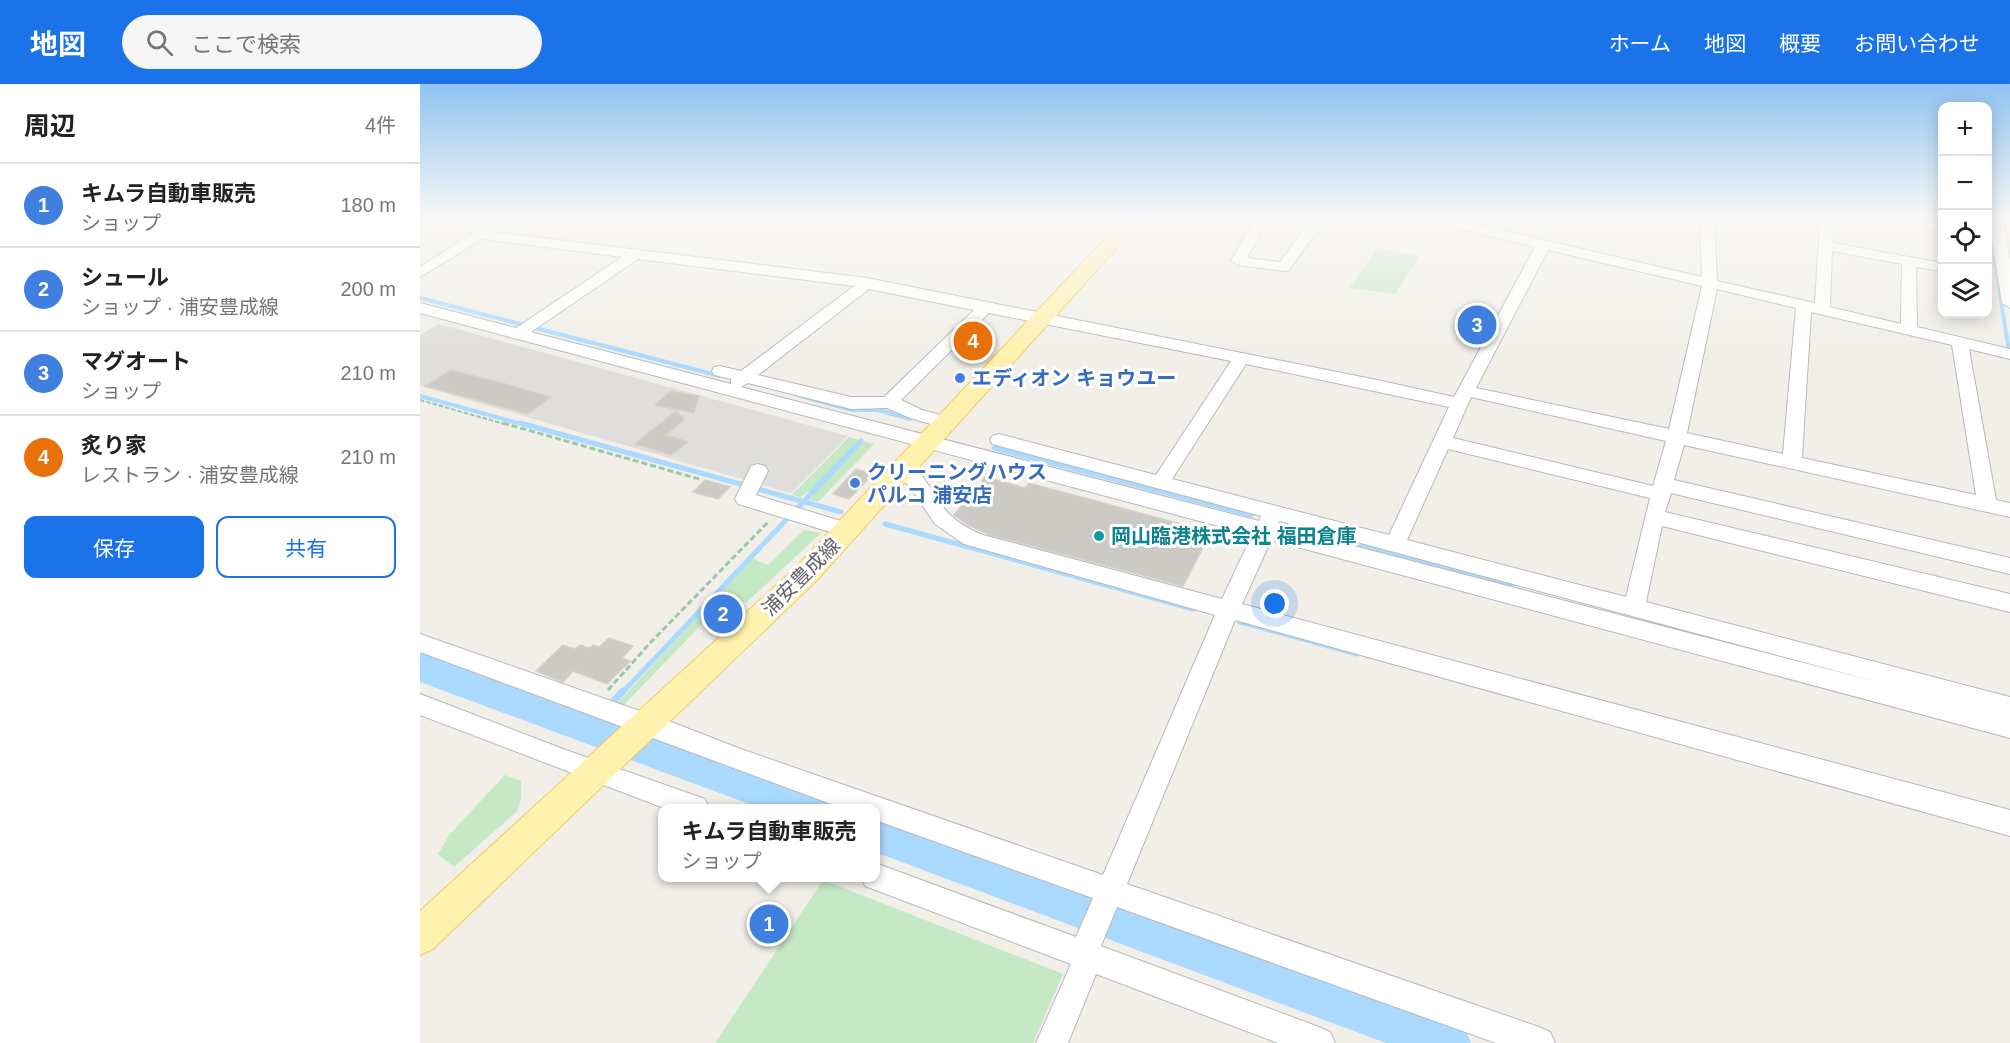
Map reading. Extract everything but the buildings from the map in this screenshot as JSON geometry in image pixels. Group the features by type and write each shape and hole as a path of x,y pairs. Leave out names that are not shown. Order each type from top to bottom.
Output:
{"main road":[{"name":"浦安豊成線","path":"420,936 806,574 1091,265"}],"street":[{"path":"420,273 433,265"},
{"path":"525,329 620,265"},
{"path":"722,265 867,283 1377,385 1463,397 1677,436 2010,510"},
{"path":"1267,265 1284,267 1286,265"},
{"path":"1395,545 1463,397 1533,265"},
{"path":"1628,265 2008,354"},
{"path":"1634,608 1654,517 1677,436 1710,285 1709,265"},
{"path":"1822,311 1825,265"},
{"path":"1909,265 1909,332"},
{"path":"2000,277 2010,303"},
{"path":"727,390 866,284"},
{"path":"1792,462 1804,307"},
{"path":"420,308 525,329 727,390 927,443 1268,521 1395,545 2010,706"},
{"path":"889,402 985,308"},
{"path":"1960,342 1987,505"},
{"path":"1160,483 1241,359"},
{"path":"720,371 852,403 889,402 916,414 945,422"},
{"path":"999,440 1160,483 1268,521 2010,727"},
{"path":"1442,441 2010,566"},
{"path":"903,470 916,478 933,509 959,534 978,542 2010,823"},
{"path":"753,482 745,499 847,530"},
{"path":"1654,517 2010,603"},
{"path":"1052,1043 1107,897 1268,521"},
{"path":"420,643 595,705 644,727 857,804"},
{"path":"420,704 607,762 688,804"},
{"path":"880,813 1107,897 1539,1043"},
{"path":"880,877 1088,947 1319,1043"}],"path":[{"path":"420,400 699,479"},
{"path":"595,705 651,642 769,520"}],"shaded area":[{"path":"439,324 848,436 791,493 420,386 420,335"}],"green space":[{"path":"1366,265 1413,265 1395,294 1350,288"},
{"path":"849,437 874,444 818,502 810,500 814,493 808,492 800,497 792,495"},
{"path":"804,530 821,533 746,603 728,597 622,707 615,706 752,558 768,565"},
{"path":"505,775 521,781 521,798 517,811 454,867 438,854 450,834"},
{"path":"822,882 828,882 1063,974 1033,1043 715,1043"}],"waterway":[{"path":"1995,265 2010,357"},
{"path":"420,298 720,376"},
{"path":"420,396 525,425"},
{"path":"800,396 852,410 878,410 910,419"},
{"path":"520,423 804,502"},
{"path":"804,502 861,441"},
{"path":"994,448 1251,515"},
{"path":"622,693 804,502"},
{"path":"804,502 841,512"},
{"path":"885,524 1193,609"},
{"path":"1287,525 1512,584"},
{"path":"1240,622 1357,654"},
{"path":"420,667 797,804"},
{"path":"611,704 623,691"},
{"path":"588,728 600,716"},
{"path":"880,835 1448,1043"}],"place":[{"name":"マグオート","path":"1477,325"},
{"name":"炙り家","path":"973,341"},
{"name":"エディオン キョウユー","path":"960,378"},
{"name":"クリーニングハウス パルコ 浦安店","path":"855,483"},
{"name":"岡山臨港株式会社 福田倉庫","path":"1099,536"},
{"name":"シュール","path":"723,614"},
{"name":"キムラ自動車販売","path":"769,924"}]}
